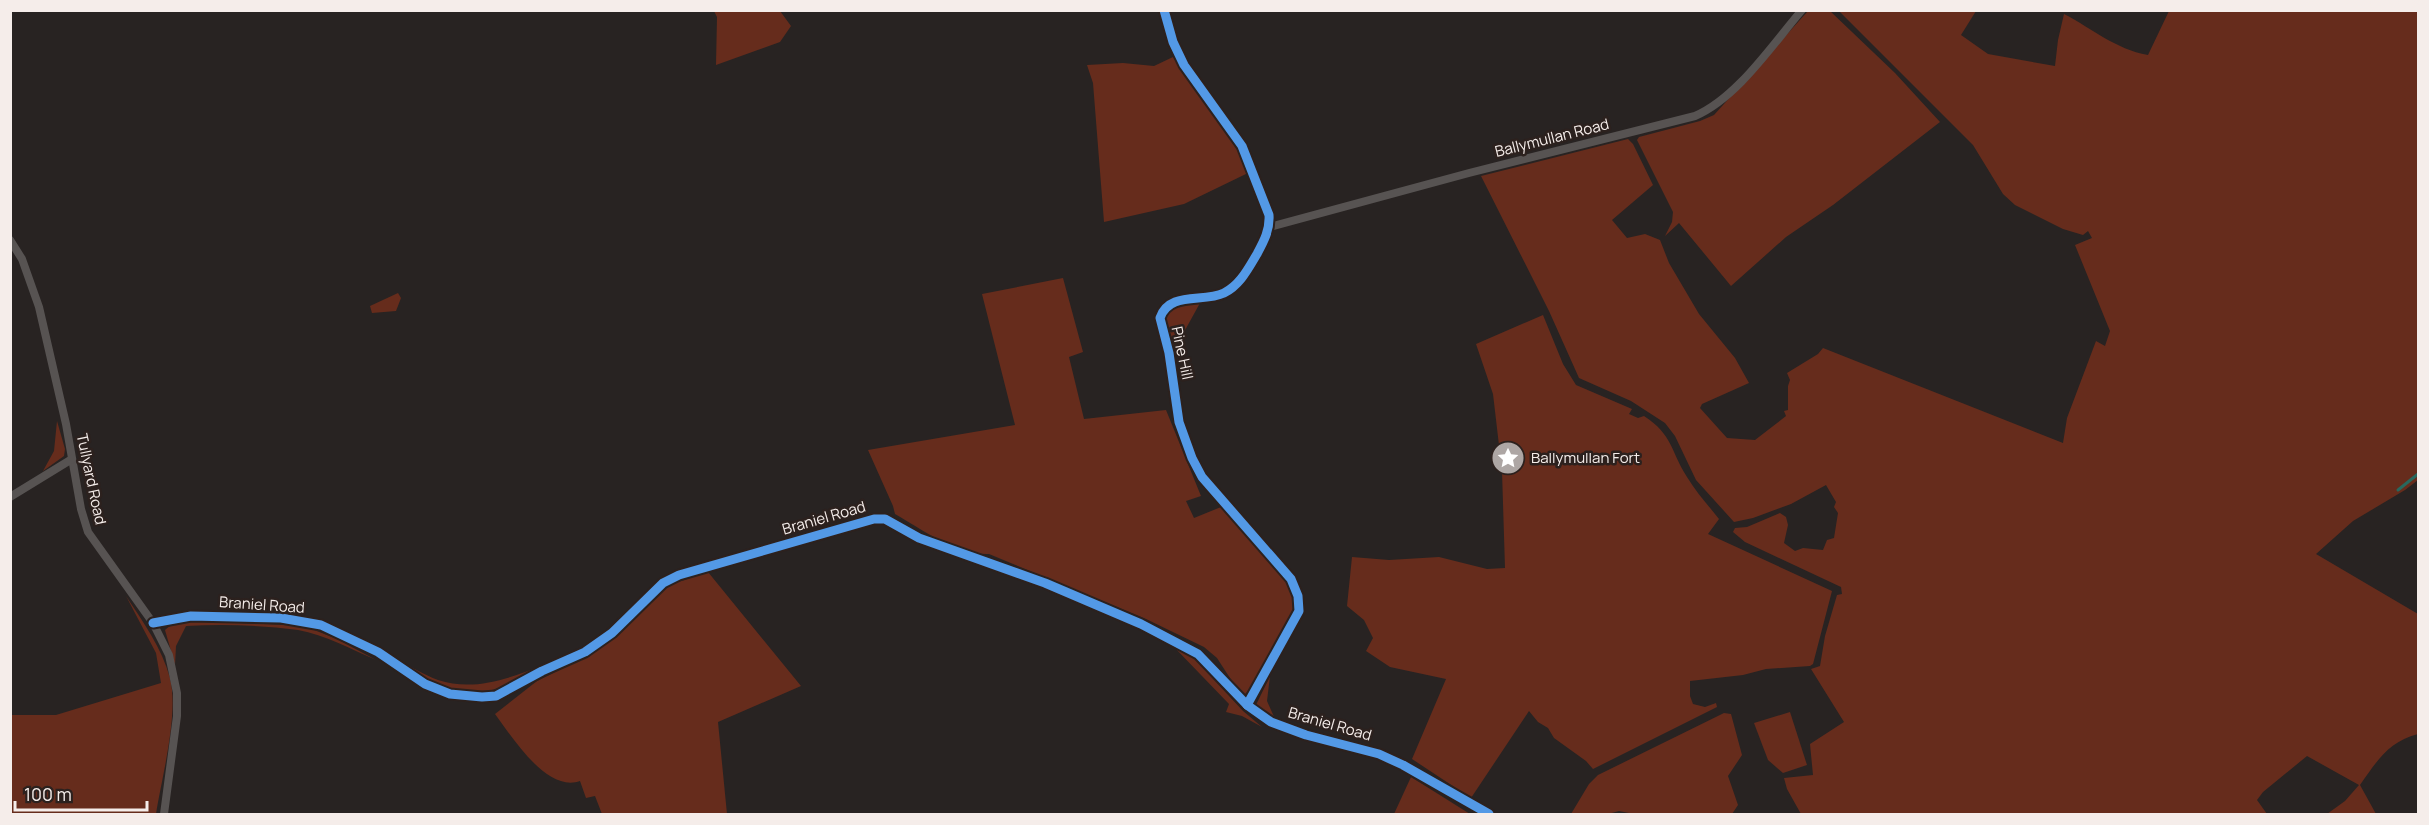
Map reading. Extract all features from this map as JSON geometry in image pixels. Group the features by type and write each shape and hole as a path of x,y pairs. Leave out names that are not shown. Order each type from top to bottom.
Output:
{"street":[{"path":"1164,10 1173,42 1184,65 1242,146 1269,215 1270,227"},
{"name":"Ballymullan Road","path":"1270,227 1469,172 1695,116 1712,109 1727,97 1802,10"},
{"name":"Pine Hill","path":"1247,705 1299,611 1298,596 1291,579 1202,477 1192,458 1179,422 1169,353 1160,318 1167,306 1180,300 1216,296 1236,285 1245,275 1270,227"},
{"name":"Tullyard Road","path":"10,240 22,259 39,307 81,509 88,532 153,623 169,656 177,693 175,742 164,814"},
{"path":"10,497 72,459"},
{"name":"Braniel Road","path":"153,623 191,616 281,618 321,625 378,652 424,684 450,694 496,696 542,671 585,652 612,633 663,583 679,575 874,519 885,519 918,538 1097,604 1185,646 1198,654 1247,705 1271,722 1306,735 1379,754 1403,765 1489,814"}],"shaded area":[{"path":"714,11 780,11 791,26 780,42 716,65 717,17"},
{"path":"1808,11 1830,11 1895,73 1940,122 1833,205 1786,237 1731,286 1679,223 1665,236 1672,222 1673,212 1637,140 1639,137 1700,121 1714,115"},
{"path":"1839,11 1976,11 1961,35 1988,54 2055,66 2064,14 2125,48 2148,55 2169,11 2418,11 2418,480 2353,521 2316,554 2418,614 2418,734 2391,747 2378,760 2360,785 2376,814 2327,814 2345,801 2359,785 2307,756 2263,792 2257,800 2267,814 1801,814 1787,789 1784,778 1813,775 1810,744 1844,722 1811,669 1820,666 1825,636 1837,595 1842,594 1841,587 1745,542 1733,532 1735,528 1747,527 1780,513 1786,517 1788,525 1784,543 1795,551 1803,548 1823,550 1827,540 1834,538 1838,513 1834,507 1836,502 1826,485 1791,504 1753,518 1734,522 1696,480 1675,436 1665,423 1631,401 1579,378 1549,311 1481,176 1628,139 1633,144 1653,185 1612,220 1627,238 1645,234 1660,240 1669,263 1699,314 1735,358 1749,383 1702,404 1700,408 1727,438 1755,440 1786,416 1784,411 1788,410 1790,380 1787,373 1818,354 1823,348 2063,443 2067,418 2096,341 2105,346 2110,331 2075,245 2092,238 2088,231 2083,235 2063,229 2015,205 2003,194 1973,145"},
{"path":"1173,57 1243,158 1248,173 1184,204 1104,222 1093,83 1087,65 1123,63 1154,66"},
{"path":"1063,278 1083,352 1069,357 1084,419 1166,410 1201,496 1186,501 1194,518 1221,507 1284,577 1292,594 1293,608 1287,625 1251,689 1245,694 1239,692 1217,658 1204,647 1146,619 989,554 952,546 895,514 868,450 1015,425 982,294"},
{"path":"398,293 401,298 396,311 372,313 370,306"},
{"path":"1200,303 1173,352 1166,329 1166,316 1176,308"},
{"path":"1543,315 1563,364 1576,385 1632,409 1629,414 1638,418 1644,416 1661,430 1691,483 1719,519 1708,534 1832,591 1813,664 1810,666 1766,669 1743,675 1690,681 1690,696 1693,704 1705,707 1716,703 1717,707 1593,769 1586,761 1554,738 1548,728 1538,722 1529,711 1471,798 1412,759 1446,679 1390,667 1366,651 1373,638 1364,620 1347,606 1352,557 1389,560 1439,557 1487,569 1505,568 1502,471 1493,394 1476,344"},
{"path":"57,421 65,449 64,456 43,471 54,451"},
{"path":"708,572 801,686 718,722 727,814 602,814 595,796 586,798 580,781 568,783 555,779 543,771 521,748 495,714 537,681 588,656 612,639 666,586"},
{"path":"126,596 162,656 170,678 171,727 156,814 11,814 11,715 56,715 161,683 156,653"},
{"path":"199,621 304,626 337,639 376,660 328,639 298,630 256,626 200,625 186,626 176,646 175,665 165,630 183,622"},
{"path":"1174,647 1195,659 1243,711 1262,727 1242,716 1226,712 1229,704"},
{"path":"396,659 438,680 465,685 491,682 542,666 514,682 473,693 443,689 427,682"},
{"path":"1270,676 1267,701 1275,719 1266,715 1256,705"},
{"path":"1790,712 1807,765 1783,773 1768,760 1754,723"},
{"path":"1724,713 1731,714 1742,755 1728,776 1738,805 1732,814 1634,814 1619,811 1608,814 1571,814 1589,784 1598,775"},
{"path":"1411,777 1470,814 1394,814"}],"waterway":[{"path":"2398,490 2418,474"}],"cycle path":[{"path":"1164,10 1173,42 1184,65 1242,146 1269,215 1262,245 1235,286 1216,296 1188,299 1171,304 1160,318 1169,353 1179,422 1192,458 1202,477 1291,579 1298,596 1299,611 1247,705"},
{"path":"153,623 191,616 281,618 321,625 378,652 425,684 450,694 496,696 542,671 585,652 612,633 663,583 679,575 874,519 885,519 919,538 1045,583 1141,624 1198,654 1247,705 1271,722 1306,735 1379,754 1403,765 1489,814"}],"place":[{"name":"Ballymullan Fort","path":"1508,458"}]}
